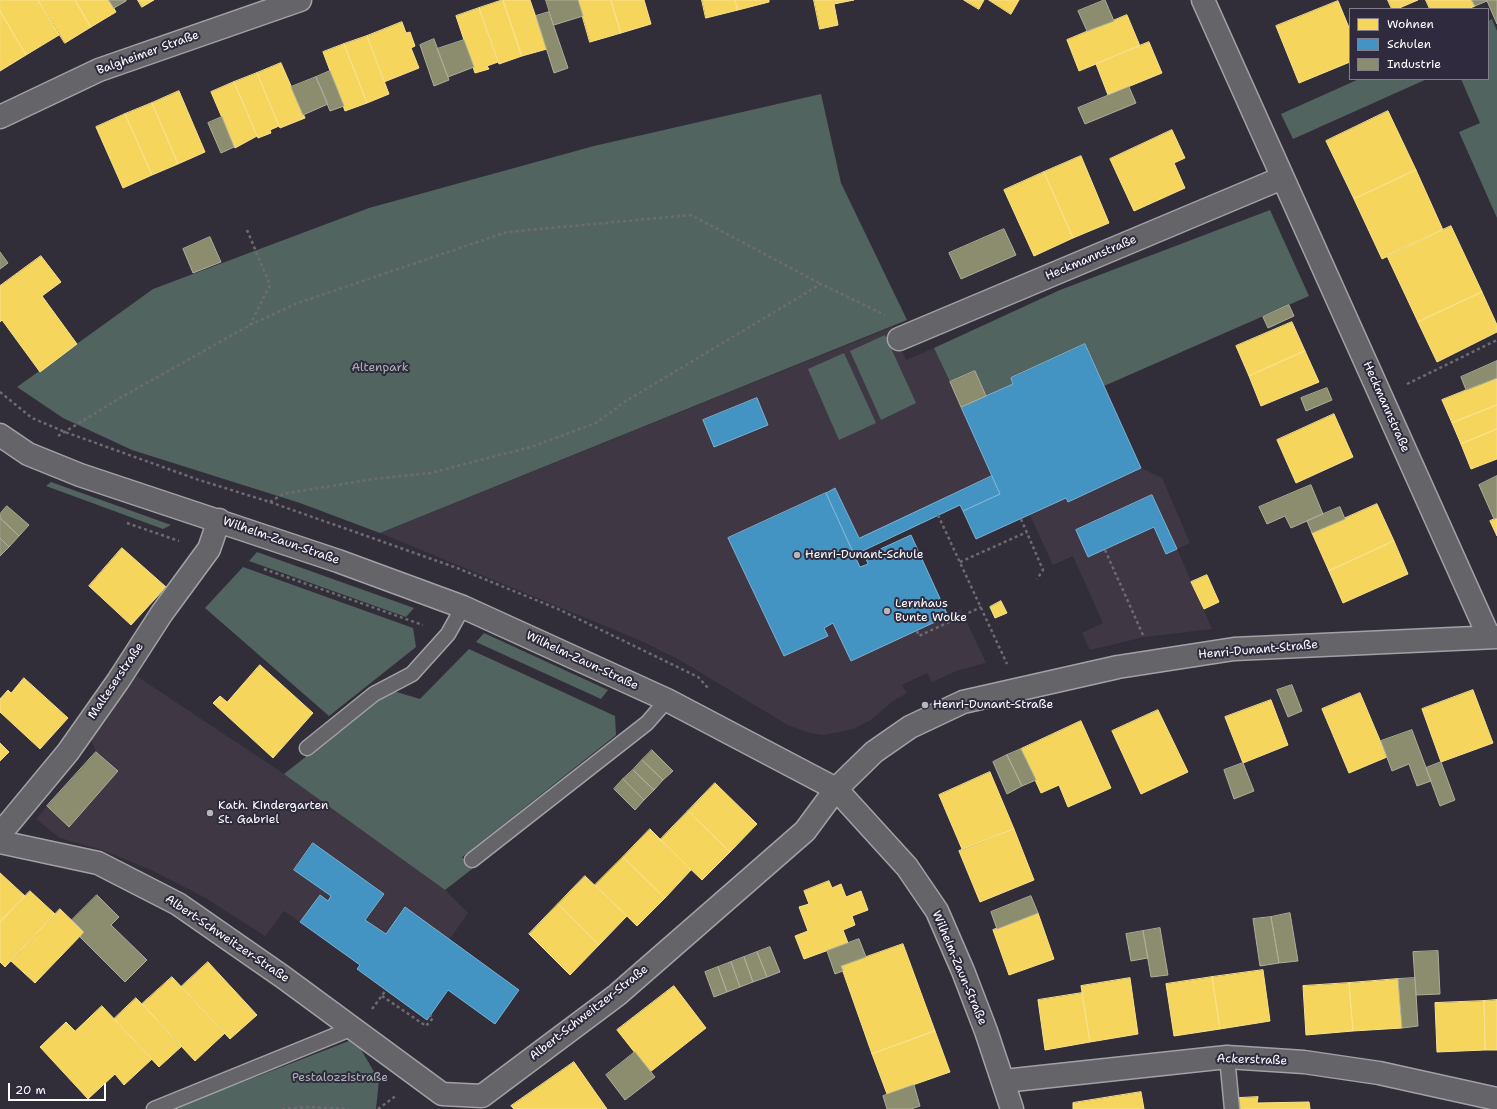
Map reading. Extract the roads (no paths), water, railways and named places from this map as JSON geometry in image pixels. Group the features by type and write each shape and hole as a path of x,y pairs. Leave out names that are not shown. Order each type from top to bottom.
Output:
{"street":[{"name":"Balgheimer Straße","path":"0,117 99,70 300,0"},
{"name":"Heckmannstraße","path":"1203,0 1381,396 1493,637"},
{"name":"Heckmannstraße","path":"905,336 1282,178"},
{"name":"Wilhelm-Zaun-Straße","path":"0,435 28,454 80,475 219,520 338,561 463,607 667,700 836,790 907,867 937,911 963,971 1004,1081 1012,1109"},
{"name":"Malteserstraße","path":"0,834 68,752 162,613 210,549 219,520"},
{"name":"Henri-Dunant-Straße","path":"836,790 874,752 910,727 963,702 1118,667 1234,649 1493,637"},
{"name":"Albert-Schweitzer-Straße","path":"0,842 98,863 178,904 284,977 442,1094 482,1096 617,995 805,830 836,790"},
{"name":"Ackerstraße","path":"1004,1081 1227,1057 1304,1062 1379,1073 1497,1099"}],"lane":[{"path":"307,748 374,694 412,674 448,634 463,607"},
{"path":"472,860 648,723 667,700"},
{"path":"154,1109 353,1028"},
{"path":"1227,1057 1232,1109"}],"place":[{"name":"Henri-Dunant-Schule","path":"797,555"},
{"name":"Lernhaus Bunte Wolke","path":"887,611"},
{"name":"Henri-Dunant-Straße","path":"925,705"},
{"name":"Kath. Kindergarten St. Gabriel","path":"210,813"}],"park label":[{"name":"Altenpark","path":"380,368"},
{"name":"Pestalozzistraße","path":"340,1078"}]}
